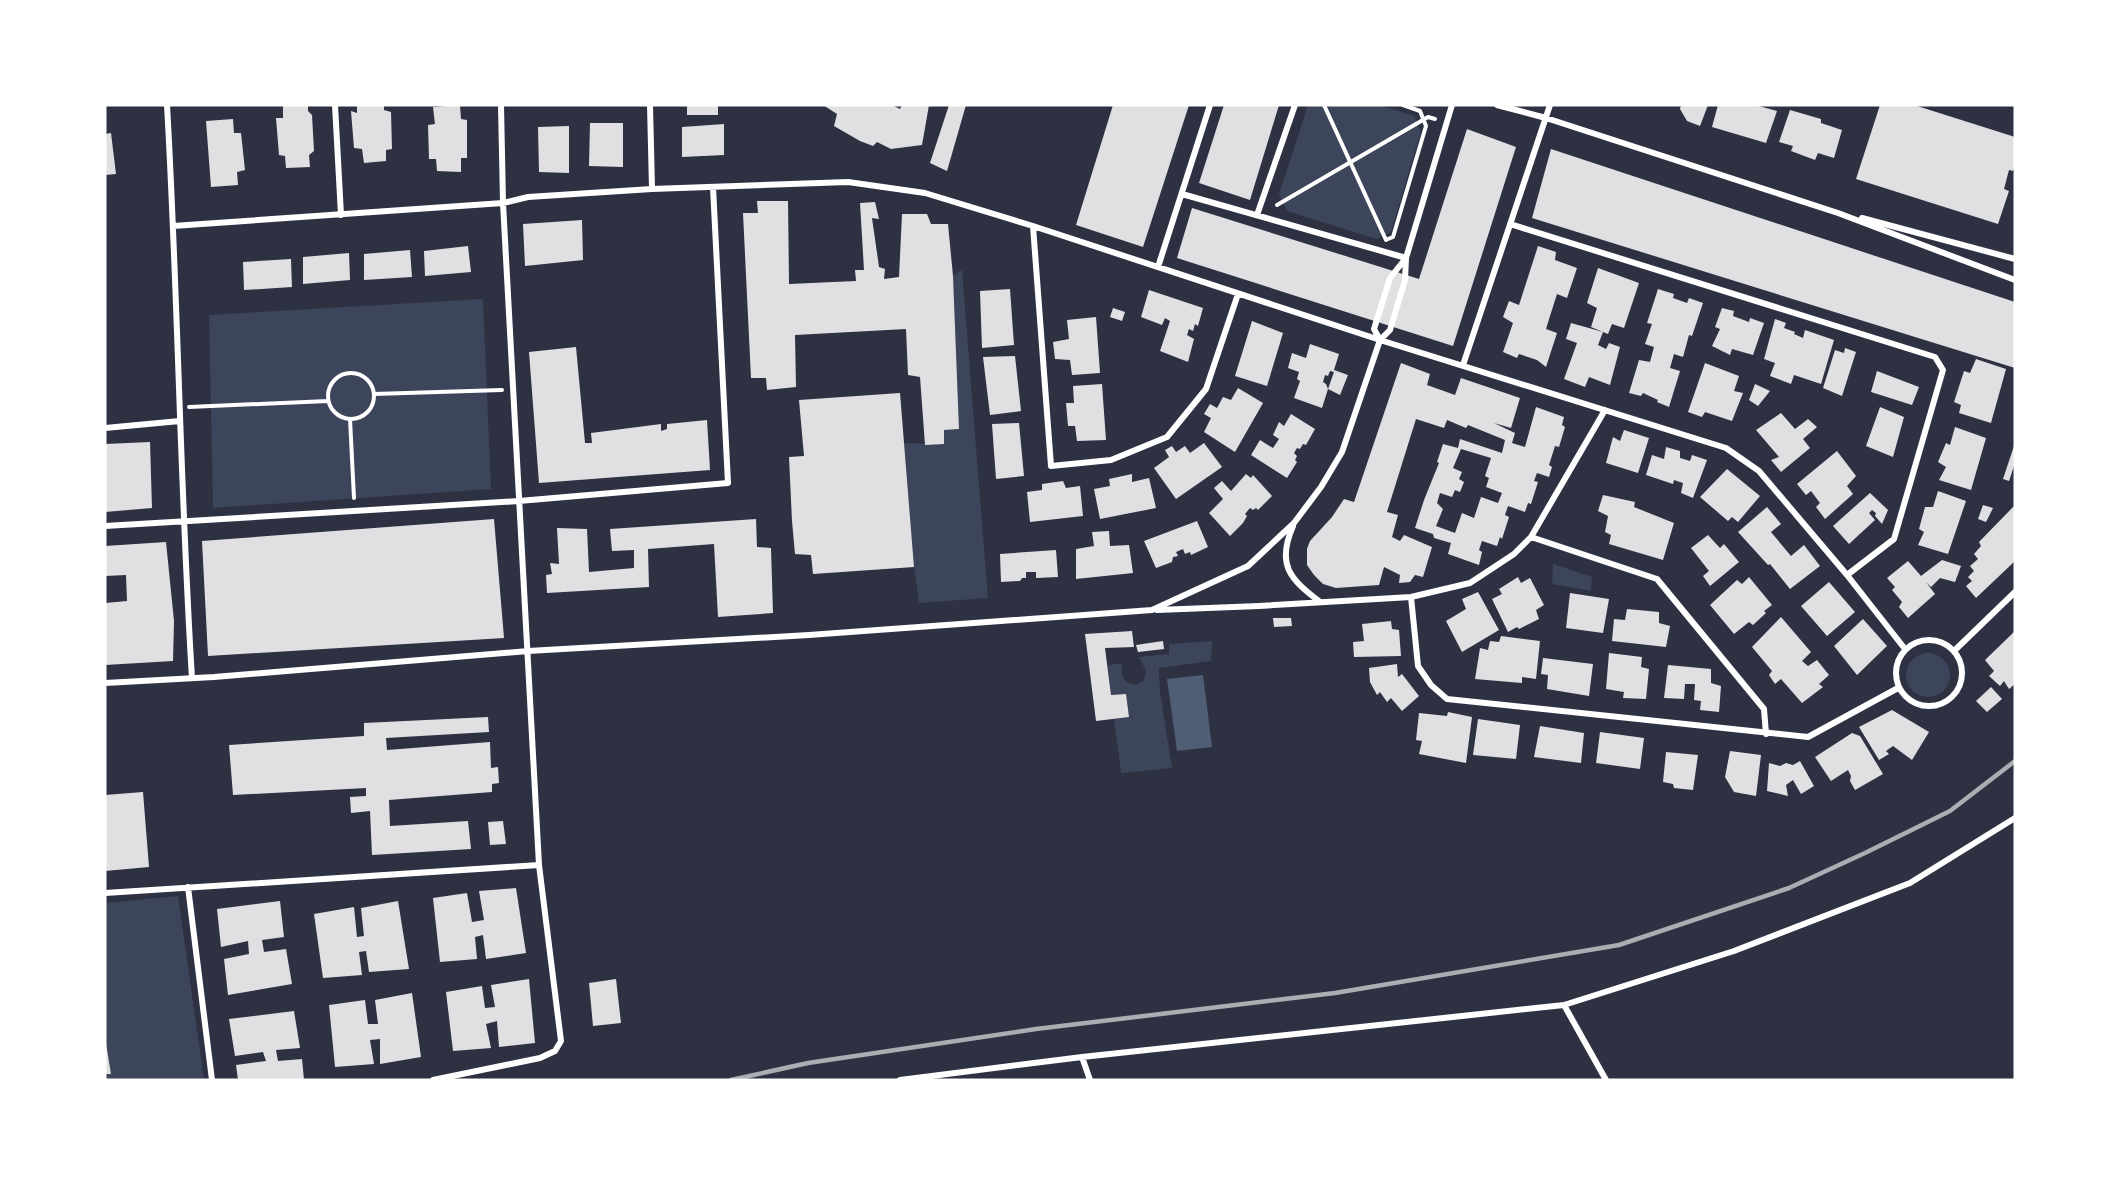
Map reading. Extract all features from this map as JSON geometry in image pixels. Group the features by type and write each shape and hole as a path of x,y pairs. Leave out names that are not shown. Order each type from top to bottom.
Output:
{"street":[{"path":"167,105 183,522 192,678"},
{"path":"335,105 341,215"},
{"path":"433,1080 540,1058 555,1051 561,1041 539,865 503,202 501,105"},
{"path":"650,105 652,189"},
{"path":"1158,267 1210,105"},
{"path":"1257,215 1295,105"},
{"path":"1152,610 1248,566 1294,523 1321,488 1342,452 1380,340 1390,330 1405,280 1406,258 1452,105"},
{"path":"1497,105 1546,118 1819,207 2015,280"},
{"path":"1463,365 1550,105"},
{"path":"173,226 341,215 503,202 528,197 652,189 848,182 925,193 1033,226 1380,340 1726,448 1759,471 1847,574 1905,649"},
{"path":"105,526 519,501 728,483 713,187"},
{"path":"1182,194 1406,258"},
{"path":"1819,207 2015,259"},
{"path":"1510,224 1935,357 1943,370 1894,539 1847,574"},
{"path":"1033,226 1051,466 1111,460 1167,437 1206,389 1238,294"},
{"path":"1380,340 1374,329 1390,278 1406,258"},
{"path":"105,683 528,651 809,635 1152,610 1411,597 1470,583 1514,554 1531,537 1605,410"},
{"path":"105,428 180,421"},
{"path":"1294,523 1286,543 1286,562 1295,582 1321,603"},
{"path":"1531,537 1657,579 1764,709 1766,734"},
{"path":"1954,651 2015,592"},
{"path":"1411,597 1418,666 1431,685 1447,699 1808,737 1899,688"},
{"path":"1931,639 1943,643 1954,651 1961,663 1963,675 1960,687 1951,699 1942,705 1931,707 1916,705 1906,698 1899,688 1895,669 1905,649 1916,642 1931,639"},
{"path":"900,1080 1082,1057 1564,1005 1734,951 1910,883 2015,818"},
{"path":"105,893 539,865"},
{"path":"188,888 212,1080"},
{"path":"1564,1005 1606,1080"},
{"path":"1082,1057 1090,1080"}],"path":[{"path":"1323,105 1384,235"},
{"path":"1382,243 1393,237 1426,126 1417,107 1403,105"},
{"path":"1279,211 1276,203 1424,120"},
{"path":"346,373 354,373 367,379 374,394 370,409 358,418 350,419 337,414 328,401 327,393 334,379 346,373"},
{"path":"374,394 513,390"},
{"path":"180,408 328,401"},
{"path":"350,419 355,511"}],"shaded area":[{"path":"1308,105 1380,105 1414,116 1421,132 1391,232 1376,239 1287,211 1279,194"},
{"path":"962,270 988,598 919,603 904,443 944,444 944,430 959,429 953,276"},
{"path":"483,299 491,489 213,508 209,315"},
{"path":"1553,564 1592,577 1591,591 1552,584"},
{"path":"1212,641 1211,661 1159,668 1160,692 1172,768 1121,773 1114,719 1129,717 1126,694 1111,695 1108,665 1122,663 1122,675 1126,682 1136,685 1144,680 1146,671 1139,657 1169,654 1169,644"},
{"path":"1928,653 1944,659 1950,675 1944,691 1928,697 1912,691 1906,675 1912,659"},
{"path":"1203,675 1212,747 1177,751 1167,679"},
{"path":"178,896 204,1080 105,1080 105,1074 111,1074 105,1035 105,903"}],"building":[{"path":"283,105 308,105 308,111 312,115 314,151 309,155 310,167 286,168 285,156 279,155 276,118 283,118"},
{"path":"357,105 384,105 384,110 391,112 392,149 386,150 386,161 364,163 362,149 354,148 351,111 357,113"},
{"path":"460,105 461,119 467,120 467,158 461,158 461,172 437,171 436,159 429,159 428,125 435,124 433,107"},
{"path":"687,105 718,105 718,115 687,115"},
{"path":"823,105 892,105 900,109 902,105 929,105 922,145 891,149 877,142 873,146 860,141 834,126 837,114"},
{"path":"949,105 966,105 947,171 930,163"},
{"path":"1113,105 1189,105 1143,247 1076,225"},
{"path":"1224,105 1279,105 1250,200 1199,183"},
{"path":"1681,105 1708,105 1700,126 1687,121 1680,109"},
{"path":"1718,105 1755,105 1777,111 1766,143 1712,127"},
{"path":"1880,105 1914,105 2015,137 2015,165 2013,171 2009,170 2004,189 2009,191 1998,224 1856,179"},
{"path":"1790,110 1821,119 1821,123 1842,130 1834,158 1818,153 1815,160 1791,151 1793,146 1779,142"},
{"path":"233,119 234,133 241,133 245,170 237,172 238,185 211,187 206,121"},
{"path":"590,123 623,123 623,167 589,166"},
{"path":"724,124 724,155 682,157 682,127"},
{"path":"569,126 569,173 539,172 538,127"},
{"path":"1467,129 1516,147 1453,346 1177,258 1192,208 1419,279"},
{"path":"111,133 116,174 105,175 105,134"},
{"path":"1551,149 2015,302 2015,368 1532,218"},
{"path":"757,201 788,201 789,284 856,281 855,270 864,270 860,203 875,202 879,219 872,218 879,267 885,269 884,279 899,277 902,214 927,214 931,224 948,224 953,276 959,429 944,430 944,444 925,445 920,377 908,375 906,329 795,335 796,387 767,390 766,378 751,378 743,213 758,213"},
{"path":"582,220 583,260 525,266 523,224"},
{"path":"468,246 471,272 425,276 424,251"},
{"path":"1538,246 1556,252 1555,260 1577,268 1567,298 1557,294 1550,316 1546,329 1557,333 1546,367 1537,360 1519,354 1517,358 1503,352 1513,323 1503,317 1509,301 1519,305"},
{"path":"410,250 412,277 364,280 364,254"},
{"path":"349,253 350,280 303,284 303,257"},
{"path":"291,259 292,287 244,290 243,262"},
{"path":"1598,268 1639,283 1624,328 1612,324 1608,334 1591,327 1597,308 1587,303"},
{"path":"1010,289 1014,345 982,348 980,291"},
{"path":"1658,289 1674,294 1673,298 1687,303 1689,298 1703,303 1692,336 1689,335 1683,357 1674,354 1670,368 1680,371 1669,407 1643,393 1641,396 1629,393 1639,360 1650,362 1654,347 1645,344 1652,324 1647,323"},
{"path":"1149,290 1203,308 1198,326 1195,324 1193,331 1189,329 1187,335 1194,339 1188,362 1160,351 1170,321 1165,318 1162,325 1141,317"},
{"path":"1113,308 1125,312 1122,321 1110,317"},
{"path":"1722,308 1734,311 1733,316 1749,322 1750,318 1764,323 1753,355 1732,349 1730,355 1712,346 1720,329 1715,327"},
{"path":"1096,317 1100,373 1072,375 1070,360 1055,359 1053,342 1069,339 1067,320"},
{"path":"1775,319 1786,323 1784,328 1803,338 1805,330 1834,340 1821,384 1794,375 1791,384 1770,376 1775,363 1764,359"},
{"path":"1252,321 1283,333 1267,386 1235,376"},
{"path":"1571,323 1603,332 1598,345 1606,349 1609,343 1620,347 1610,385 1589,377 1585,387 1564,379 1577,343 1566,339"},
{"path":"1310,344 1339,354 1334,370 1348,375 1340,395 1328,389 1322,408 1294,398 1300,381 1297,379 1299,372 1288,368 1292,353 1306,358","holes":["1330,371 1334,372 1328,389 1323,382 1325,375 1328,376"]},
{"path":"576,347 585,443 592,443 591,433 661,424 661,431 667,429 667,424 707,420 710,470 539,483 529,352"},
{"path":"1845,348 1856,352 1842,396 1823,388 1835,350 1844,353"},
{"path":"1015,356 1021,411 990,415 983,357"},
{"path":"1976,359 2006,369 1991,423 1959,413 1961,405 1954,402 1964,371 1970,373"},
{"path":"1401,363 1430,374 1427,385 1455,395 1461,378 1520,398 1511,428 1494,423 1515,433 1512,443 1525,447 1536,407 1564,417 1562,425 1565,427 1559,447 1555,446 1549,465 1552,467 1549,477 1537,473 1534,481 1538,482 1531,504 1528,503 1525,512 1508,506 1505,515 1509,517 1502,539 1500,537 1497,546 1482,541 1479,550 1482,552 1479,565 1448,554 1451,543 1434,538 1433,534 1415,528 1439,463 1437,462 1443,444 1458,448 1460,439 1502,453 1505,440 1468,425 1466,428 1447,420 1444,428 1416,419 1387,512 1398,515 1392,537 1400,541 1404,535 1432,547 1423,577 1415,575 1410,582 1399,583 1400,575 1384,567 1379,585 1336,588 1323,584 1314,575 1307,565 1307,549 1310,541 1332,517 1344,499 1354,502","holes":["1461,449 1491,458 1485,476 1489,478 1486,487 1502,493 1498,503 1481,497 1474,518 1462,513 1455,533 1436,526 1443,509 1437,503 1440,493 1452,497 1455,490 1460,492 1464,482 1459,479 1462,472 1453,468"]},
{"path":"1705,363 1739,376 1734,391 1743,393 1732,421 1705,412 1702,417 1688,412"},
{"path":"1877,371 1919,387 1912,405 1871,392"},
{"path":"1102,384 1106,440 1077,441 1075,426 1068,426 1066,403 1074,403 1073,386"},
{"path":"1755,384 1770,391 1758,406 1749,400"},
{"path":"1238,388 1263,403 1235,452 1204,432 1211,418 1204,414 1210,404 1217,408 1223,397 1231,400"},
{"path":"900,393 914,567 813,574 811,555 795,554 792,521 789,457 804,456 799,400"},
{"path":"1880,407 1904,417 1893,457 1866,446"},
{"path":"1781,413 1795,429 1808,419 1817,427 1803,439 1810,448 1781,472 1771,460 1779,457 1756,430"},
{"path":"1291,414 1315,429 1306,445 1303,444 1300,449 1297,448 1294,453 1297,456 1295,460 1297,462 1287,478 1251,455 1260,440 1273,448 1279,439 1273,435 1279,422 1284,426"},
{"path":"1019,423 1024,476 996,479 992,424"},
{"path":"1955,427 1986,438 1971,490 1939,480 1946,467 1938,462 1946,443 1950,445"},
{"path":"1624,430 1649,438 1638,473 1606,463 1613,437 1620,441"},
{"path":"150,442 152,508 105,512 105,444"},
{"path":"1204,443 1222,467 1176,499 1154,468 1169,457 1165,450 1172,446 1176,452 1185,446 1190,453"},
{"path":"2015,443 2015,463 2009,481 2003,479"},
{"path":"1666,447 1680,451 1680,458 1690,461 1692,455 1707,460 1693,498 1681,493 1683,483 1674,480 1673,484 1646,475 1652,455 1664,459"},
{"path":"1837,451 1856,476 1847,486 1853,494 1825,519 1816,507 1820,503 1811,491 1806,495 1797,484"},
{"path":"1727,469 1760,496 1738,522 1732,517 1728,521 1700,497"},
{"path":"1132,474 1132,482 1149,478 1156,508 1100,519 1094,489 1110,486 1109,479"},
{"path":"1246,474 1251,478 1253,475 1272,496 1258,510 1250,508 1245,514 1247,516 1243,523 1230,536 1209,513 1223,499 1214,488 1222,481 1231,491"},
{"path":"1063,481 1066,488 1080,486 1083,516 1030,522 1027,492 1042,490 1042,484"},
{"path":"1938,491 1966,501 1948,554 1918,545 1924,532 1919,529 1925,507 1933,507"},
{"path":"1870,493 1888,510 1882,524 1872,510 1869,513 1875,520 1849,544 1833,526"},
{"path":"1603,495 1635,502 1634,507 1674,523 1663,560 1609,544 1611,535 1605,532 1608,516 1598,511"},
{"path":"1983,505 1993,508 1986,522 1978,519"},
{"path":"2015,505 2015,561 1976,598 1966,586 1972,581 1968,577 1974,571 1970,566 1978,559 1974,554 1981,546 1979,542"},
{"path":"1767,507 1781,524 1771,532 1791,556 1804,545 1820,566 1790,589 1770,564 1768,565 1738,532"},
{"path":"494,519 504,638 208,656 202,541"},
{"path":"756,519 757,547 771,548 773,613 718,617 714,544 648,549 649,587 547,593 546,575 552,574 550,563 559,564 557,528 587,529 589,572 634,568 634,550 612,551 610,529"},
{"path":"1197,521 1208,547 1191,555 1190,552 1185,554 1183,549 1176,552 1178,556 1173,557 1172,562 1156,568 1144,541"},
{"path":"1109,531 1110,546 1129,545 1133,573 1076,579 1076,549 1094,546 1092,532"},
{"path":"1708,535 1720,548 1724,544 1739,562 1710,586 1703,576 1709,571 1691,548"},
{"path":"166,542 174,621 173,661 105,665 105,603 127,601 126,575 105,576 105,546"},
{"path":"1056,550 1058,577 1036,578 1036,572 1026,572 1026,578 1020,581 1001,582 1000,554"},
{"path":"1942,560 1961,566 1955,582 1940,578 1931,587 1926,582 1935,594 1908,618 1899,607 1902,602 1892,590 1895,587 1887,578 1908,561 1921,576"},
{"path":"1518,577 1521,583 1530,578 1544,605 1536,610 1539,619 1508,632 1492,599 1502,594 1499,589"},
{"path":"1749,577 1772,605 1753,625 1749,622 1734,634 1710,605 1737,580 1742,584"},
{"path":"1829,582 1855,612 1827,636 1801,606"},
{"path":"1478,592 1499,630 1462,652 1446,621 1466,609 1462,599"},
{"path":"1570,593 1609,599 1603,633 1566,628"},
{"path":"1627,609 1659,612 1659,623 1670,626 1666,647 1612,641 1614,619 1625,620"},
{"path":"1781,617 1811,652 1802,661 1808,666 1817,660 1829,675 1819,684 1823,687 1802,703 1781,679 1775,684 1769,675 1772,671 1752,647"},
{"path":"1273,618 1291,618 1292,626 1274,627"},
{"path":"1863,619 1887,646 1857,675 1834,646"},
{"path":"1391,621 1392,629 1399,630 1401,656 1354,657 1353,642 1364,641 1362,624"},
{"path":"1132,631 1134,647 1105,648 1111,695 1126,694 1129,717 1096,721 1085,634"},
{"path":"2015,631 2015,684 2009,689 2004,681 2000,686 1989,676 1994,671 1985,660"},
{"path":"1501,636 1540,641 1536,679 1522,677 1522,683 1475,679 1480,648 1488,650 1490,641 1499,642"},
{"path":"1163,641 1164,649 1138,652 1136,645"},
{"path":"1609,653 1642,657 1641,667 1649,669 1646,699 1623,698 1624,692 1606,689"},
{"path":"1543,658 1593,664 1589,696 1547,689 1548,675 1541,674"},
{"path":"1397,664 1398,677 1402,674 1419,696 1402,711 1391,698 1387,702 1380,692 1377,695 1370,682 1369,668"},
{"path":"1668,665 1711,669 1711,683 1721,686 1719,712 1700,710 1701,701 1694,700 1695,684 1685,684 1684,699 1664,698"},
{"path":"1991,687 2002,699 1987,712 1976,701"},
{"path":"1892,710 1929,732 1912,760 1893,746 1886,751 1889,754 1879,760 1859,727"},
{"path":"1448,712 1472,717 1466,763 1419,754 1422,741 1416,740 1419,713 1447,716"},
{"path":"488,717 489,732 386,738 387,750 490,742 491,768 498,767 499,783 492,784 492,792 389,800 390,826 468,821 471,849 372,855 370,811 351,813 350,797 366,796 366,788 233,795 229,745 364,736 364,723"},
{"path":"1478,719 1520,725 1516,759 1473,755"},
{"path":"1540,726 1584,733 1581,763 1534,757"},
{"path":"1600,732 1644,738 1640,769 1596,763"},
{"path":"1852,733 1860,736 1883,774 1855,790 1848,770 1831,781 1815,757"},
{"path":"1730,751 1761,755 1756,796 1734,792 1725,777"},
{"path":"1666,752 1698,755 1693,790 1674,788 1673,784 1663,782"},
{"path":"1800,761 1814,786 1801,794 1793,780 1786,785 1788,796 1767,791 1769,763 1780,766 1786,763 1793,765"},
{"path":"143,792 149,867 105,871 105,795"},
{"path":"503,821 506,844 490,845 488,822"},
{"path":"516,888 526,953 486,959 483,935 475,937 477,959 440,962 433,898 467,893 472,922 484,920 479,891"},
{"path":"280,901 284,937 262,940 264,952 286,949 292,984 228,995 224,959 249,954 248,941 221,947 217,909"},
{"path":"398,901 409,969 369,972 366,951 359,952 362,975 323,978 314,914 354,907 357,937 364,936 361,908"},
{"path":"529,979 535,1043 499,1047 497,1021 486,1024 491,1048 453,1051 446,992 482,986 485,1008 495,1007 491,985"},
{"path":"616,979 621,1023 593,1026 589,983"},
{"path":"412,993 421,1057 380,1064 380,1039 370,1040 374,1064 335,1067 329,1005 365,1000 368,1024 378,1024 375,1000"},
{"path":"294,1011 300,1048 276,1050 278,1061 302,1059 304,1080 238,1080 236,1065 266,1061 263,1052 235,1056 229,1019"},
{"path":"106,1043 111,1074 105,1074"}],"railway":[{"path":"731,1080 808,1063 1036,1029 1335,993 1619,945 1789,888 1865,853 1950,811 2015,761"}]}
